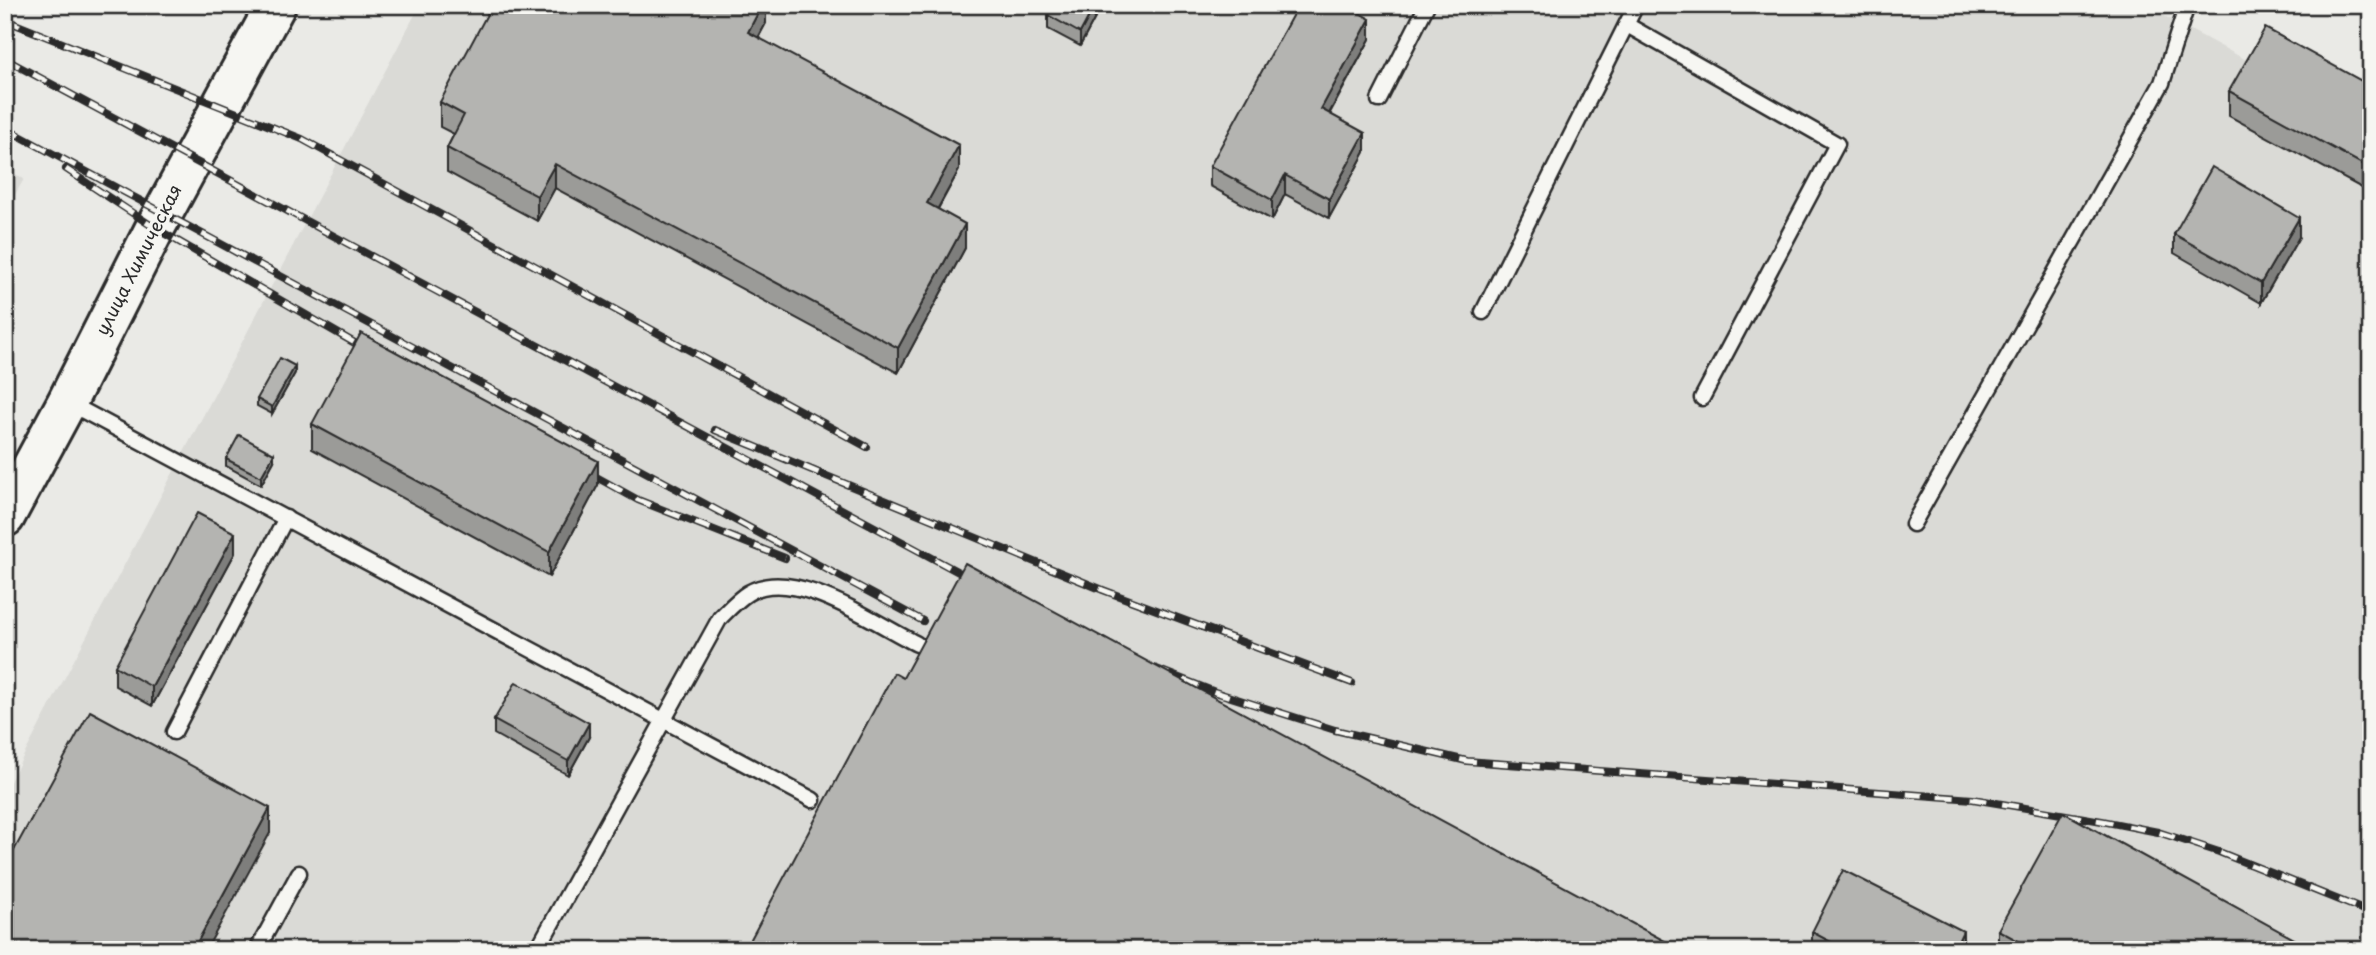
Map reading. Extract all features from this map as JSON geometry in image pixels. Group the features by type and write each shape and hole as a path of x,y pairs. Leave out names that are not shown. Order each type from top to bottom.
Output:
{"street":[{"name":"улица Химическая","path":"7,510 68,402 155,228 276,5"}],"lane":[{"path":"1379,100 1427,5"},
{"path":"1483,312 1636,5"},
{"path":"1913,524 2162,83 2187,5"},
{"path":"1627,25 1837,144 1702,398"},
{"path":"68,402 813,800"},
{"path":"174,732 286,518"},
{"path":"537,950 720,618 747,593 771,584 807,588 917,645"},
{"path":"257,950 299,873"}],"shaded area":[{"path":"420,5 2144,5 2371,127 2371,950 5,950 5,791"},
{"path":"5,168 24,179 5,212"}],"building":[{"path":"492,5 762,5 748,32 959,145 927,203 965,224 898,348 555,164 537,196 447,148 464,115 440,102"},
{"path":"1053,5 1095,5 1080,33 1048,15"},
{"path":"1298,5 1345,5 1370,19 1321,109 1365,133 1329,199 1285,175 1272,200 1210,166"},
{"path":"2265,28 2371,86 2371,169 2229,91"},
{"path":"5,163 12,167 5,179"},
{"path":"2212,167 2299,218 2261,283 2174,234"},
{"path":"361,333 598,461 549,552 312,424"},
{"path":"280,358 295,366 272,407 257,399"},
{"path":"239,435 274,454 261,477 226,459"},
{"path":"197,513 235,533 152,687 115,666"},
{"path":"965,563 1674,946 1672,950 745,950 894,673 903,678"},
{"path":"516,682 589,723 568,761 494,720"},
{"path":"90,711 270,808 193,950 5,950 5,867"},
{"path":"2063,812 2305,945 2302,950 2035,950 1998,930"},
{"path":"1843,870 1963,931 1954,950 1846,950 1812,932"}],"railway":[{"path":"5,20 302,139 867,447"},
{"path":"5,59 977,582"},
{"path":"5,128 923,621"},
{"path":"66,169 155,228 372,353"},
{"path":"715,430 1103,590 1352,683"},
{"path":"580,468 638,500 785,558"},
{"path":"1154,668 1215,692 1335,730 1467,761 1973,799 2158,832 2219,852 2371,913"}]}
